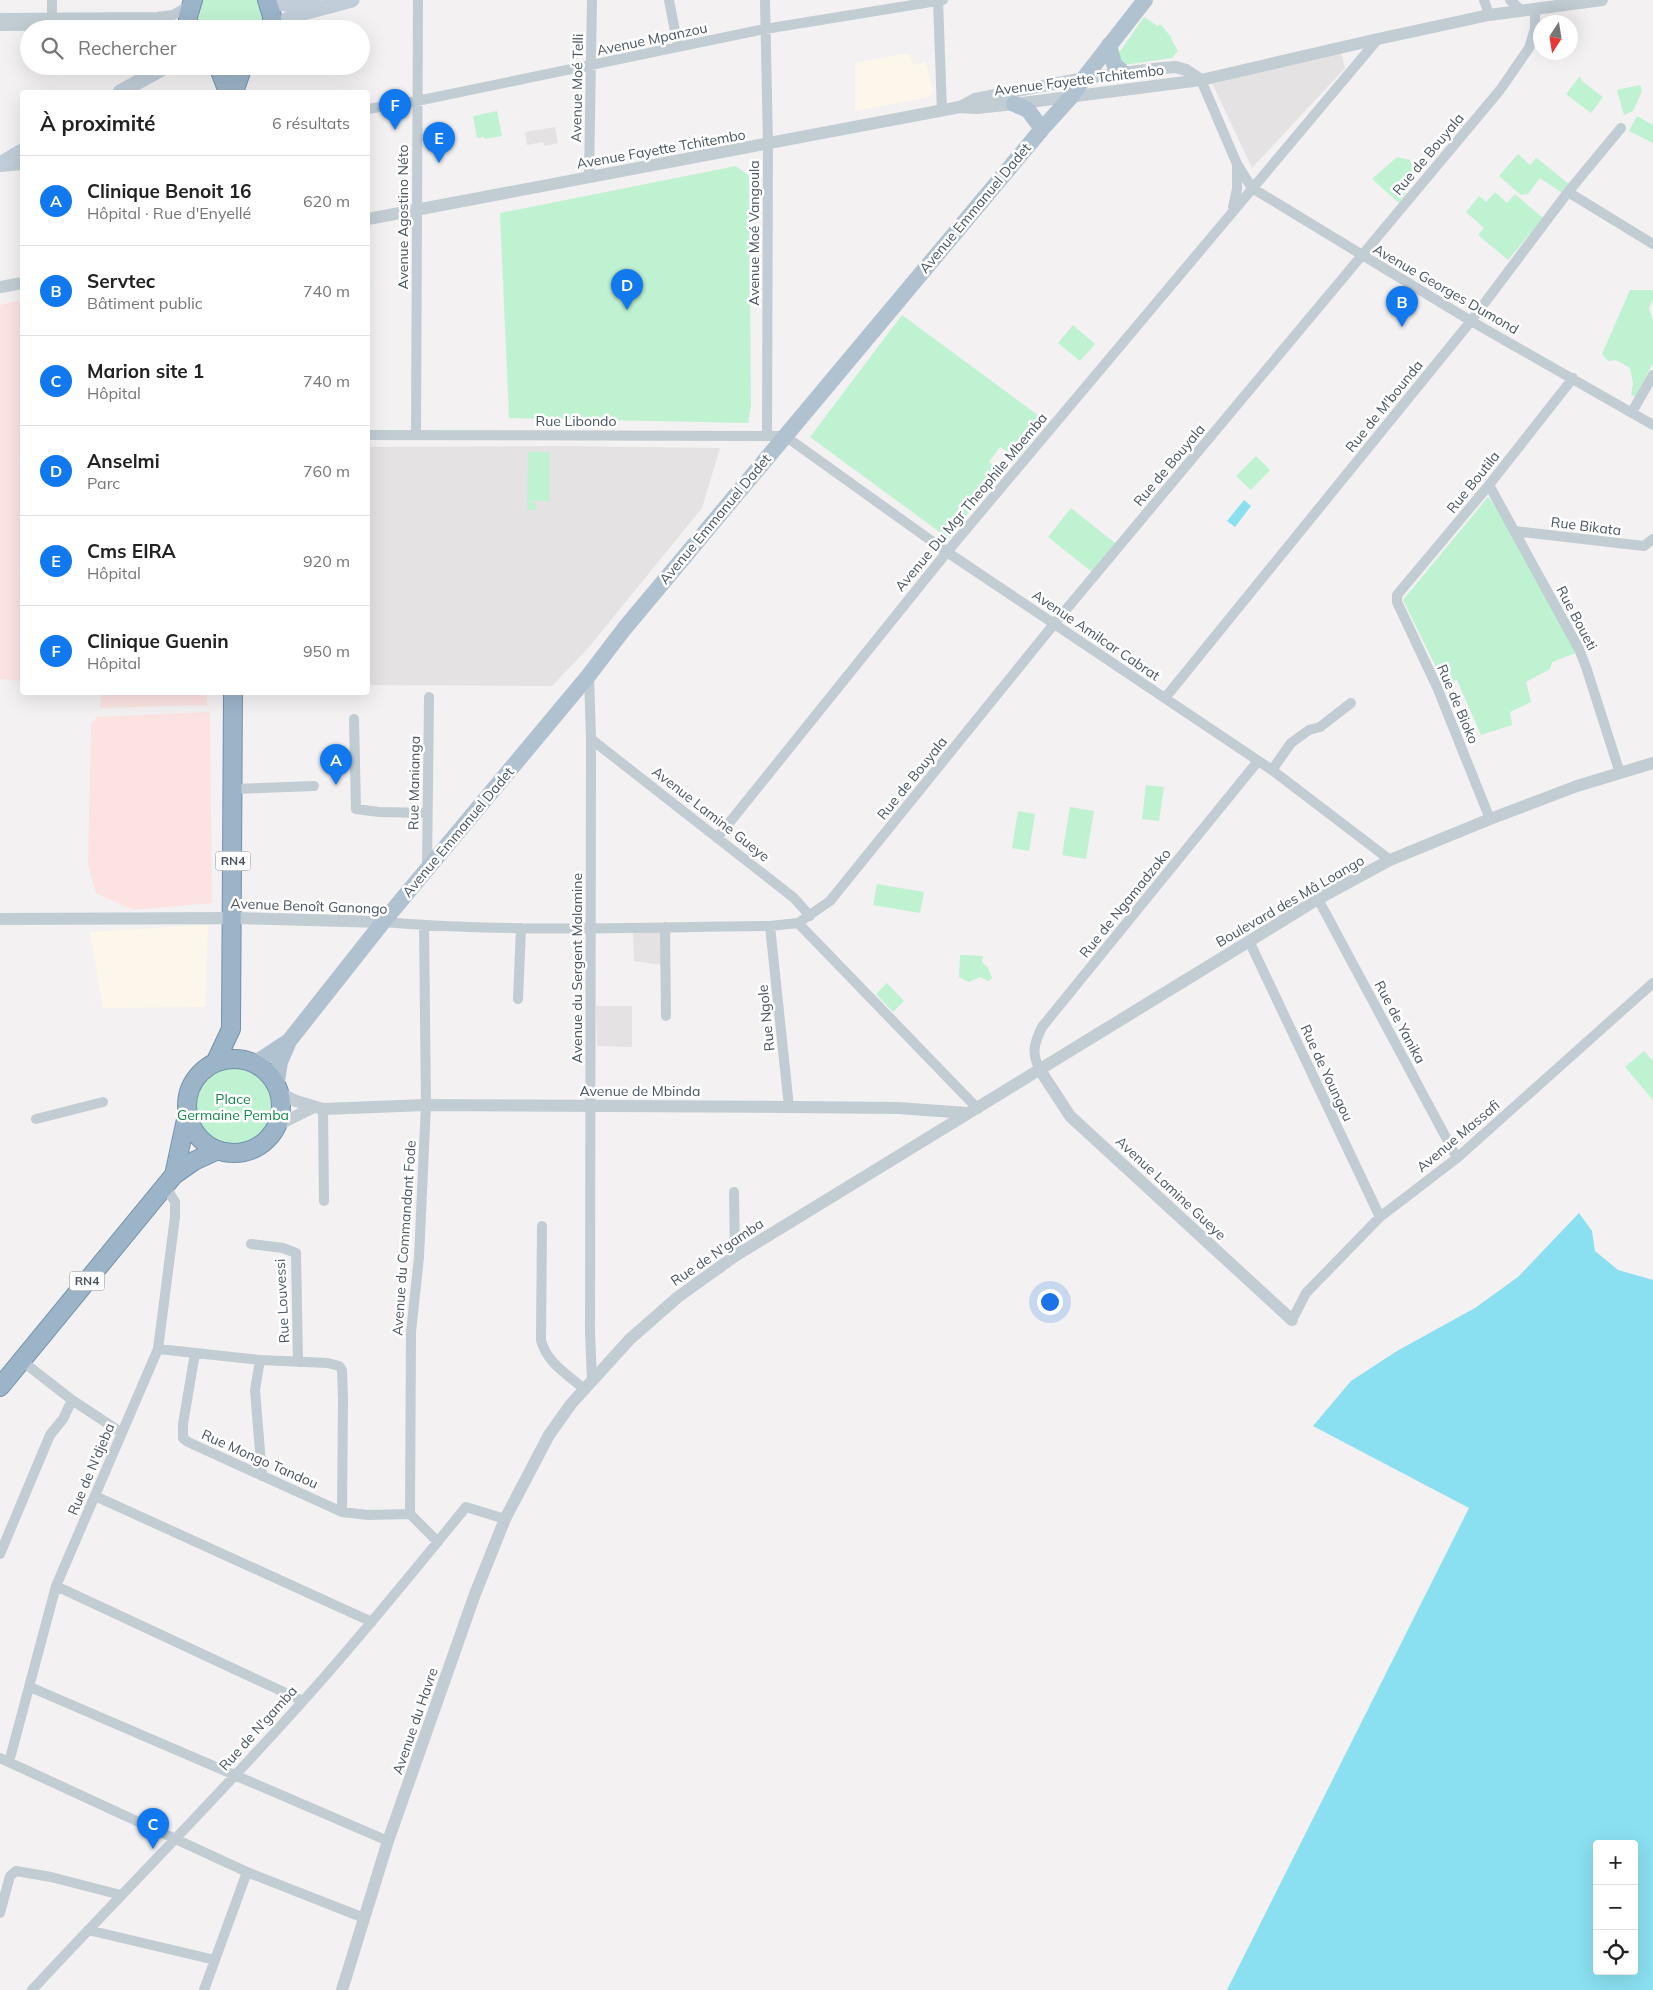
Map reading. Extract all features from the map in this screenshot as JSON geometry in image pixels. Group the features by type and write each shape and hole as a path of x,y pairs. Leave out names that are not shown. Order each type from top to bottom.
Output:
{"highway":[{"path":"188,20 192,2"},
{"path":"268,2 272,20"},
{"path":"221,75 227,90"},
{"path":"235,90 240,75"},
{"name":"RN4","path":"170,1180 187,1114 187,1099 192,1084 202,1071 215,1063 231,1029 233,695"},
{"name":"RN4","path":"231,1029 250,1062 267,1074 278,1090"},
{"path":"215,1063 231,1059 250,1062"},
{"path":"276,1126 281,1104 278,1090"},
{"path":"187,1114 193,1130 204,1142 218,1150"},
{"name":"RN4","path":"0,1387 170,1180 194,1161 218,1150 235,1153 252,1149 266,1140 276,1126"}],"main road":[{"path":"268,2 301,5 343,0"},
{"path":"287,20 296,15 352,0"},
{"name":"Avenue Emmanuel Dadet","path":"278,1090 280,1062 289,1041 383,922 589,674 624,629 1042,129 1071,97 1145,0"},
{"path":"1109,46 1114,64 1123,73"},
{"path":"110,90 134,75"},
{"path":"124,90 151,75"},
{"path":"1014,104 1028,110 1042,129"},
{"path":"0,155 20,143"},
{"path":"0,166 20,152"},
{"name":"Avenue Emmanuel Dadet","path":"250,1062 289,1041"}],"street":[{"path":"52,0 52,16"},
{"name":"Avenue Agostino Néto","path":"416,434 418,0"},
{"name":"Avenue Moé Telli","path":"589,177 592,0"},
{"path":"669,0 678,47"},
{"name":"Avenue Moé Vangoula","path":"765,0 768,144 767,436"},
{"path":"940,0 942,111"},
{"name":"Avenue Mpanzou","path":"370,110 765,29 940,0"},
{"path":"1484,0 1489,15"},
{"path":"1510,0 1521,10"},
{"name":"Avenue Fayette Tchitembo","path":"370,219 960,107 977,108 1014,104 1201,80 1489,15 1602,0"},
{"path":"0,18 52,16 157,17 173,15 192,2"},
{"name":"Rue de Bouyala","path":"798,923 830,901 863,862 1054,624 1505,83 1529,48 1535,30 1535,8"},
{"path":"0,26 20,26"},
{"path":"1252,188 1378,39"},
{"name":"Avenue Fayette Tchitembo","path":"960,107 975,98 1084,78 1176,67 1186,70 1201,80"},
{"name":"Avenue Georges Dumond","path":"1201,80 1237,164 1252,188 1471,321 1653,425"},
{"name":"Rue de M'bounda","path":"1165,698 1471,321 1568,192 1622,128"},
{"name":"Avenue Georges Dumond","path":"1232,210 1238,189 1237,164"},
{"path":"0,166 20,165"},
{"name":"Avenue Du Mgr Theophile Mbemba","path":"717,838 947,552 1252,188"},
{"path":"1568,192 1653,244"},
{"path":"0,287 20,283"},
{"path":"1632,412 1653,376"},
{"name":"Rue Boutila","path":"1397,602 1397,594 1489,485 1572,378"},
{"name":"Rue Libondo","path":"370,434 785,436"},
{"name":"Avenue Amilcar Cabrat","path":"785,436 947,552 1272,770 1390,860"},
{"name":"Rue Boueti","path":"1489,485 1579,649 1620,773"},
{"name":"Rue Bikata","path":"1514,531 1644,546 1653,539"},
{"name":"Rue de Bioko","path":"1397,602 1438,687 1490,818"},
{"name":"Avenue du Sergent Malamine","path":"588,1385 590,1332 592,928 592,738 589,674"},
{"name":"Rue Manianga","path":"427,869 426,813 429,697"},
{"path":"1272,770 1291,743 1309,730 1320,727 1351,703"},
{"path":"354,719 356,809 379,812 426,813"},
{"name":"Avenue Lamine Gueye","path":"592,738 794,898 810,916"},
{"name":"Rue de Ngamadzoko","path":"1040,1070 1035,1061 1034,1051 1042,1027 1258,761"},
{"name":"Boulevard des Mâ Loango","path":"972,1111 1318,899 1390,860 1490,818 1577,786 1653,763"},
{"path":"233,789 314,786"},
{"name":"Rue de Yanika","path":"1318,899 1457,1158"},
{"name":"Avenue Benoît Ganongo","path":"0,919 233,918 521,928 770,926 798,923"},
{"path":"798,923 972,1111"},
{"name":"Avenue du Commandant Fode","path":"410,1514 411,1332 419,1257 426,1105 424,926"},
{"name":"Rue Ngole","path":"770,926 789,1107"},
{"path":"665,927 666,1016"},
{"path":"518,999 521,928"},
{"name":"Rue de Youngou","path":"1249,941 1380,1217"},
{"name":"Avenue Massafi","path":"1292,1320 1306,1293 1380,1217 1457,1158 1653,983"},
{"name":"Avenue Lamine Gueye","path":"1040,1070 1070,1116 1292,1320"},
{"name":"Avenue de Mbinda","path":"278,1090 319,1108"},
{"path":"36,1120 103,1102"},
{"name":"Avenue de Mbinda","path":"276,1126 319,1108 426,1105 898,1108 972,1111"},
{"path":"319,1108 324,1201"},
{"name":"Rue de N'gamba","path":"533,1468 549,1435 571,1404 630,1339 652,1318 734,1256 972,1111"},
{"name":"Rue de N'djeba","path":"5,1760 30,1687 56,1586 158,1349 175,1216 175,1202 170,1180"},
{"path":"734,1192 734,1256"},
{"path":"542,1226 541,1340 543,1350 559,1368 588,1385"},
{"name":"Rue Louvessi","path":"251,1244 284,1248 296,1253 298,1362"},
{"path":"158,1349 260,1360 335,1364 340,1366 342,1370 342,1512"},
{"name":"Rue Mongo Tandou","path":"195,1353 183,1424 183,1438 342,1512 368,1515 410,1514"},
{"path":"260,1360 254,1390 262,1476"},
{"path":"22,1361 72,1400 122,1433"},
{"path":"0,1554 50,1435 63,1420 72,1400"},
{"name":"Avenue du Havre","path":"342,1990 388,1841 475,1594 505,1519 533,1468"},
{"path":"95,1496 372,1622"},
{"name":"Rue de N'gamba","path":"32,1990 236,1775 303,1701 372,1622 466,1507 505,1519"},
{"path":"410,1514 438,1542"},
{"path":"56,1586 303,1701"},
{"path":"30,1687 388,1841"},
{"path":"5,1760 247,1872 364,1918"},
{"path":"0,1913 10,1876 16,1871 50,1876 121,1895"},
{"path":"204,1990 247,1872"},
{"path":"88,1930 215,1960"}],"shaded area":[{"path":"1341,52 1345,68 1252,168 1212,83"},
{"path":"910,54 913,65 926,62 933,91 930,97 855,111 855,63"},
{"path":"555,127 558,143 545,146 543,142 527,145 525,132"},
{"path":"20,300 20,681 0,679 0,305"},
{"path":"560,446 720,448 702,508 589,647 552,686 370,685 370,447"},
{"path":"101,695 207,695 207,705 100,708"},
{"path":"210,712 212,903 133,910 96,893 88,865 91,724 97,717"},
{"path":"208,925 205,1007 103,1008 90,932"},
{"path":"664,930 662,965 634,961 633,932"},
{"path":"596,1006 632,1006 632,1047 597,1046"}],"green space":[{"path":"198,0 263,0 266,20 195,20"},
{"path":"1144,17 1158,26 1160,24 1172,38 1178,51 1172,58 1124,65 1114,54 1121,50"},
{"path":"1580,76 1582,81 1603,97 1591,113 1566,94"},
{"path":"1640,85 1642,91 1633,111 1624,115 1617,90"},
{"path":"497,111 502,136 485,139 484,137 477,138 473,116"},
{"path":"1637,116 1653,125 1653,143 1629,131"},
{"path":"1518,154 1530,165 1536,158 1538,159 1570,185 1562,193 1540,178 1528,194 1521,195 1499,176"},
{"path":"1397,157 1410,160 1416,177 1399,203 1372,179"},
{"path":"736,166 749,176 751,407 748,423 509,418 500,213"},
{"path":"1495,192 1507,203 1515,194 1543,218 1508,260 1478,235 1484,228 1466,212 1479,196 1486,202"},
{"path":"1630,290 1653,290 1653,300 1649,308 1653,321 1653,363 1635,397 1631,395 1633,383 1630,368 1616,360 1608,361 1602,354"},
{"path":"902,315 1046,421 1018,459 1000,447 989,462 1000,470 949,539 810,437"},
{"path":"1073,325 1095,344 1080,361 1058,343"},
{"path":"528,452 550,452 550,501 532,501 531,498 531,502 536,503 536,510 527,510"},
{"path":"1256,456 1270,470 1251,490 1236,476"},
{"path":"1488,497 1517,536 1576,653 1552,662 1550,669 1526,682 1531,702 1510,712 1512,725 1481,735 1457,680 1445,685 1403,600"},
{"path":"1071,508 1115,543 1092,572 1048,537"},
{"path":"1146,785 1164,787 1159,821 1142,819"},
{"path":"1070,807 1094,811 1086,859 1062,855"},
{"path":"1018,811 1035,814 1029,851 1012,848"},
{"path":"877,884 924,892 920,913 873,905"},
{"path":"960,955 983,956 982,962 988,968 992,978 988,981 980,977 969,982 959,977"},
{"path":"887,983 904,1001 893,1012 876,994"},
{"path":"1644,1051 1653,1061 1653,1100 1625,1067"},
{"name":"Place Germaine Pemba","path":"233,1065 249,1068 263,1077 272,1091 275,1107 272,1123 263,1137 249,1146 233,1149 217,1146 203,1137 194,1123 191,1107 194,1091 203,1077 217,1068"}],"water":[{"path":"1244,500 1251,506 1235,527 1227,521"},
{"path":"1579,1213 1592,1231 1595,1251 1618,1270 1653,1280 1653,1990 1227,1990 1469,1508 1313,1426 1351,1381 1397,1351 1475,1308 1518,1277"}],"place":[{"name":"Clinique Guenin","path":"395,130"},
{"name":"Cms EIRA","path":"439,163"},
{"name":"Anselmi","path":"627,310"},
{"name":"Servtec","path":"1402,327"},
{"name":"Clinique Benoit 16","path":"336,785"},
{"name":"Marion site 1","path":"153,1849"}]}
